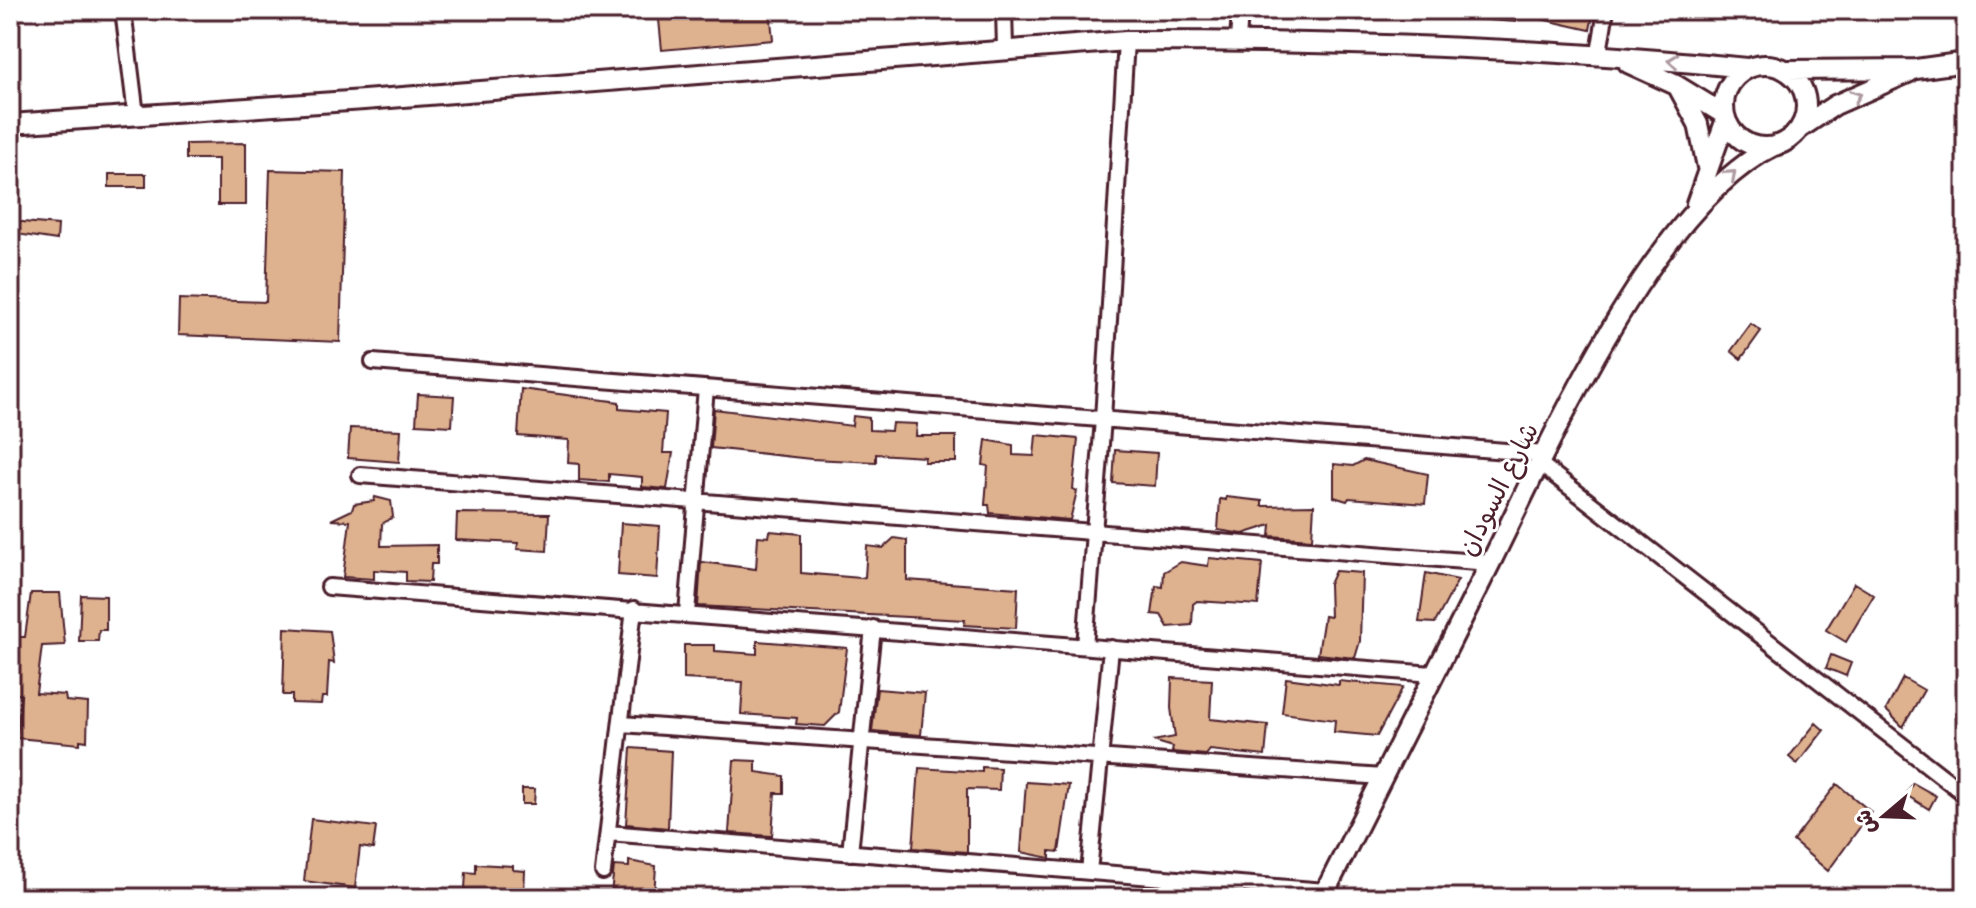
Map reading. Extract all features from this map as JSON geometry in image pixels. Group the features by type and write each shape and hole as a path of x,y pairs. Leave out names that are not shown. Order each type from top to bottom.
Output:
{"street":[{"path":"123,10 136,115"},
{"path":"1004,10 1005,48"},
{"path":"1238,41 1240,10"},
{"path":"1599,53 1606,10"},
{"path":"10,124 1126,41 1238,41 1599,53 1747,68 1767,64 1786,70 1916,69 1966,62"},
{"path":"1085,646 1103,419 1126,41"},
{"path":"1599,53 1676,85 1726,117 1746,142 1776,145 1835,105 1916,69"},
{"path":"1692,214 1726,117 1728,88 1747,68"},
{"path":"1786,70 1800,83 1806,101 1799,129"},
{"path":"1676,85 1698,124 1708,171"},
{"name":"شارع السودان","path":"1324,895 1602,344 1692,214 1737,169 1776,145"},
{"path":"373,362 1103,419 1542,459 1966,795"},
{"path":"687,613 706,388"},
{"path":"360,475 1490,563"},
{"path":"329,587 1433,674"},
{"path":"603,872 634,609"},
{"path":"850,853 864,741 873,628"},
{"path":"1089,872 1111,648"},
{"path":"621,724 1383,777"},
{"path":"608,833 1089,872 1324,895"}],"building":[{"path":"658,10 770,10 773,40 662,50"},
{"path":"1474,10 1517,10 1516,22 1474,19"},
{"path":"1523,10 1574,10 1593,14 1590,30 1523,15"},
{"path":"246,143 246,205 218,205 218,159 186,159 186,144"},
{"path":"270,170 345,172 340,342 178,335 179,299 266,302"},
{"path":"109,174 146,174 146,187 109,187"},
{"path":"10,221 58,225 57,240 10,233"},
{"path":"1751,324 1761,331 1741,359 1731,351"},
{"path":"521,389 619,402 619,409 666,413 663,453 673,453 667,489 642,487 642,477 609,474 609,482 579,480 579,464 568,463 569,440 518,436"},
{"path":"418,394 454,396 452,426 416,424"},
{"path":"714,409 852,426 853,416 869,418 869,430 891,431 892,423 917,424 916,436 956,436 956,462 924,462 925,457 876,454 876,462 811,459 711,448"},
{"path":"350,428 401,430 399,462 348,458"},
{"path":"1036,435 1078,439 1073,489 1077,491 1070,520 990,513 989,505 985,505 988,466 983,465 986,440 1013,445 1013,455 1034,456"},
{"path":"1115,450 1157,453 1155,486 1113,483"},
{"path":"1364,460 1428,474 1425,504 1349,498 1347,501 1334,497 1334,464 1353,466"},
{"path":"375,497 391,501 393,517 382,524 381,546 437,545 437,564 431,564 430,582 406,581 406,572 374,570 374,579 343,577 350,521 331,520 352,510 354,504 374,501"},
{"path":"1226,497 1262,501 1262,506 1314,505 1312,539 1270,536 1271,525 1243,534 1218,530 1220,499 1226,500"},
{"path":"457,513 549,514 547,551 517,549 518,543 456,540"},
{"path":"621,523 660,526 657,578 618,575"},
{"path":"770,531 801,534 801,573 861,578 865,577 867,546 883,548 894,538 907,540 907,580 1018,588 1016,628 964,625 965,620 698,606 701,562 756,569 758,536 769,537"},
{"path":"1209,558 1262,563 1258,605 1197,601 1193,604 1192,625 1168,627 1161,615 1152,614 1156,586 1163,587 1164,572 1181,562 1208,566"},
{"path":"1335,571 1362,573 1360,641 1355,658 1318,654 1324,616 1330,617 1329,584"},
{"path":"1426,573 1458,580 1435,623 1419,622"},
{"path":"1854,583 1874,595 1846,642 1826,630"},
{"path":"31,593 60,593 65,645 42,646 36,693 65,695 66,701 88,703 87,741 80,740 80,744 17,738 21,694 10,695 10,637 25,637"},
{"path":"81,595 106,596 106,630 99,630 98,641 79,641"},
{"path":"285,628 330,631 334,663 329,662 327,697 322,697 321,704 292,703 292,695 283,695"},
{"path":"757,641 847,648 839,712 825,726 796,724 797,718 741,714 743,682 684,679 684,645 715,645 715,651 757,654"},
{"path":"1831,655 1851,663 1846,676 1826,668"},
{"path":"1172,678 1212,680 1210,719 1268,725 1265,756 1210,750 1206,755 1172,752 1173,747 1153,741 1175,737 1171,708"},
{"path":"1286,678 1339,685 1339,681 1403,687 1377,736 1334,732 1335,720 1282,713"},
{"path":"1903,678 1924,690 1903,727 1886,710"},
{"path":"877,689 925,693 921,735 872,731"},
{"path":"1816,723 1824,730 1797,764 1789,757"},
{"path":"631,748 671,751 668,828 626,824"},
{"path":"734,760 756,761 756,772 784,776 784,793 775,793 772,836 729,833"},
{"path":"982,767 1000,768 999,790 967,789 967,852 913,848 919,768 982,772"},
{"path":"1026,782 1069,785 1059,852 1050,851 1050,858 1021,852"},
{"path":"1913,783 1936,796 1929,809 1906,795"},
{"path":"1837,784 1871,812 1828,871 1793,841"},
{"path":"522,789 535,789 534,804 522,804"},
{"path":"311,819 376,827 373,849 360,847 355,888 304,881"},
{"path":"629,861 656,866 654,897 611,895 614,866 629,867"},
{"path":"476,864 513,866 513,870 525,871 524,893 517,893 517,898 472,898 473,890 465,889 466,872 476,873"}]}
